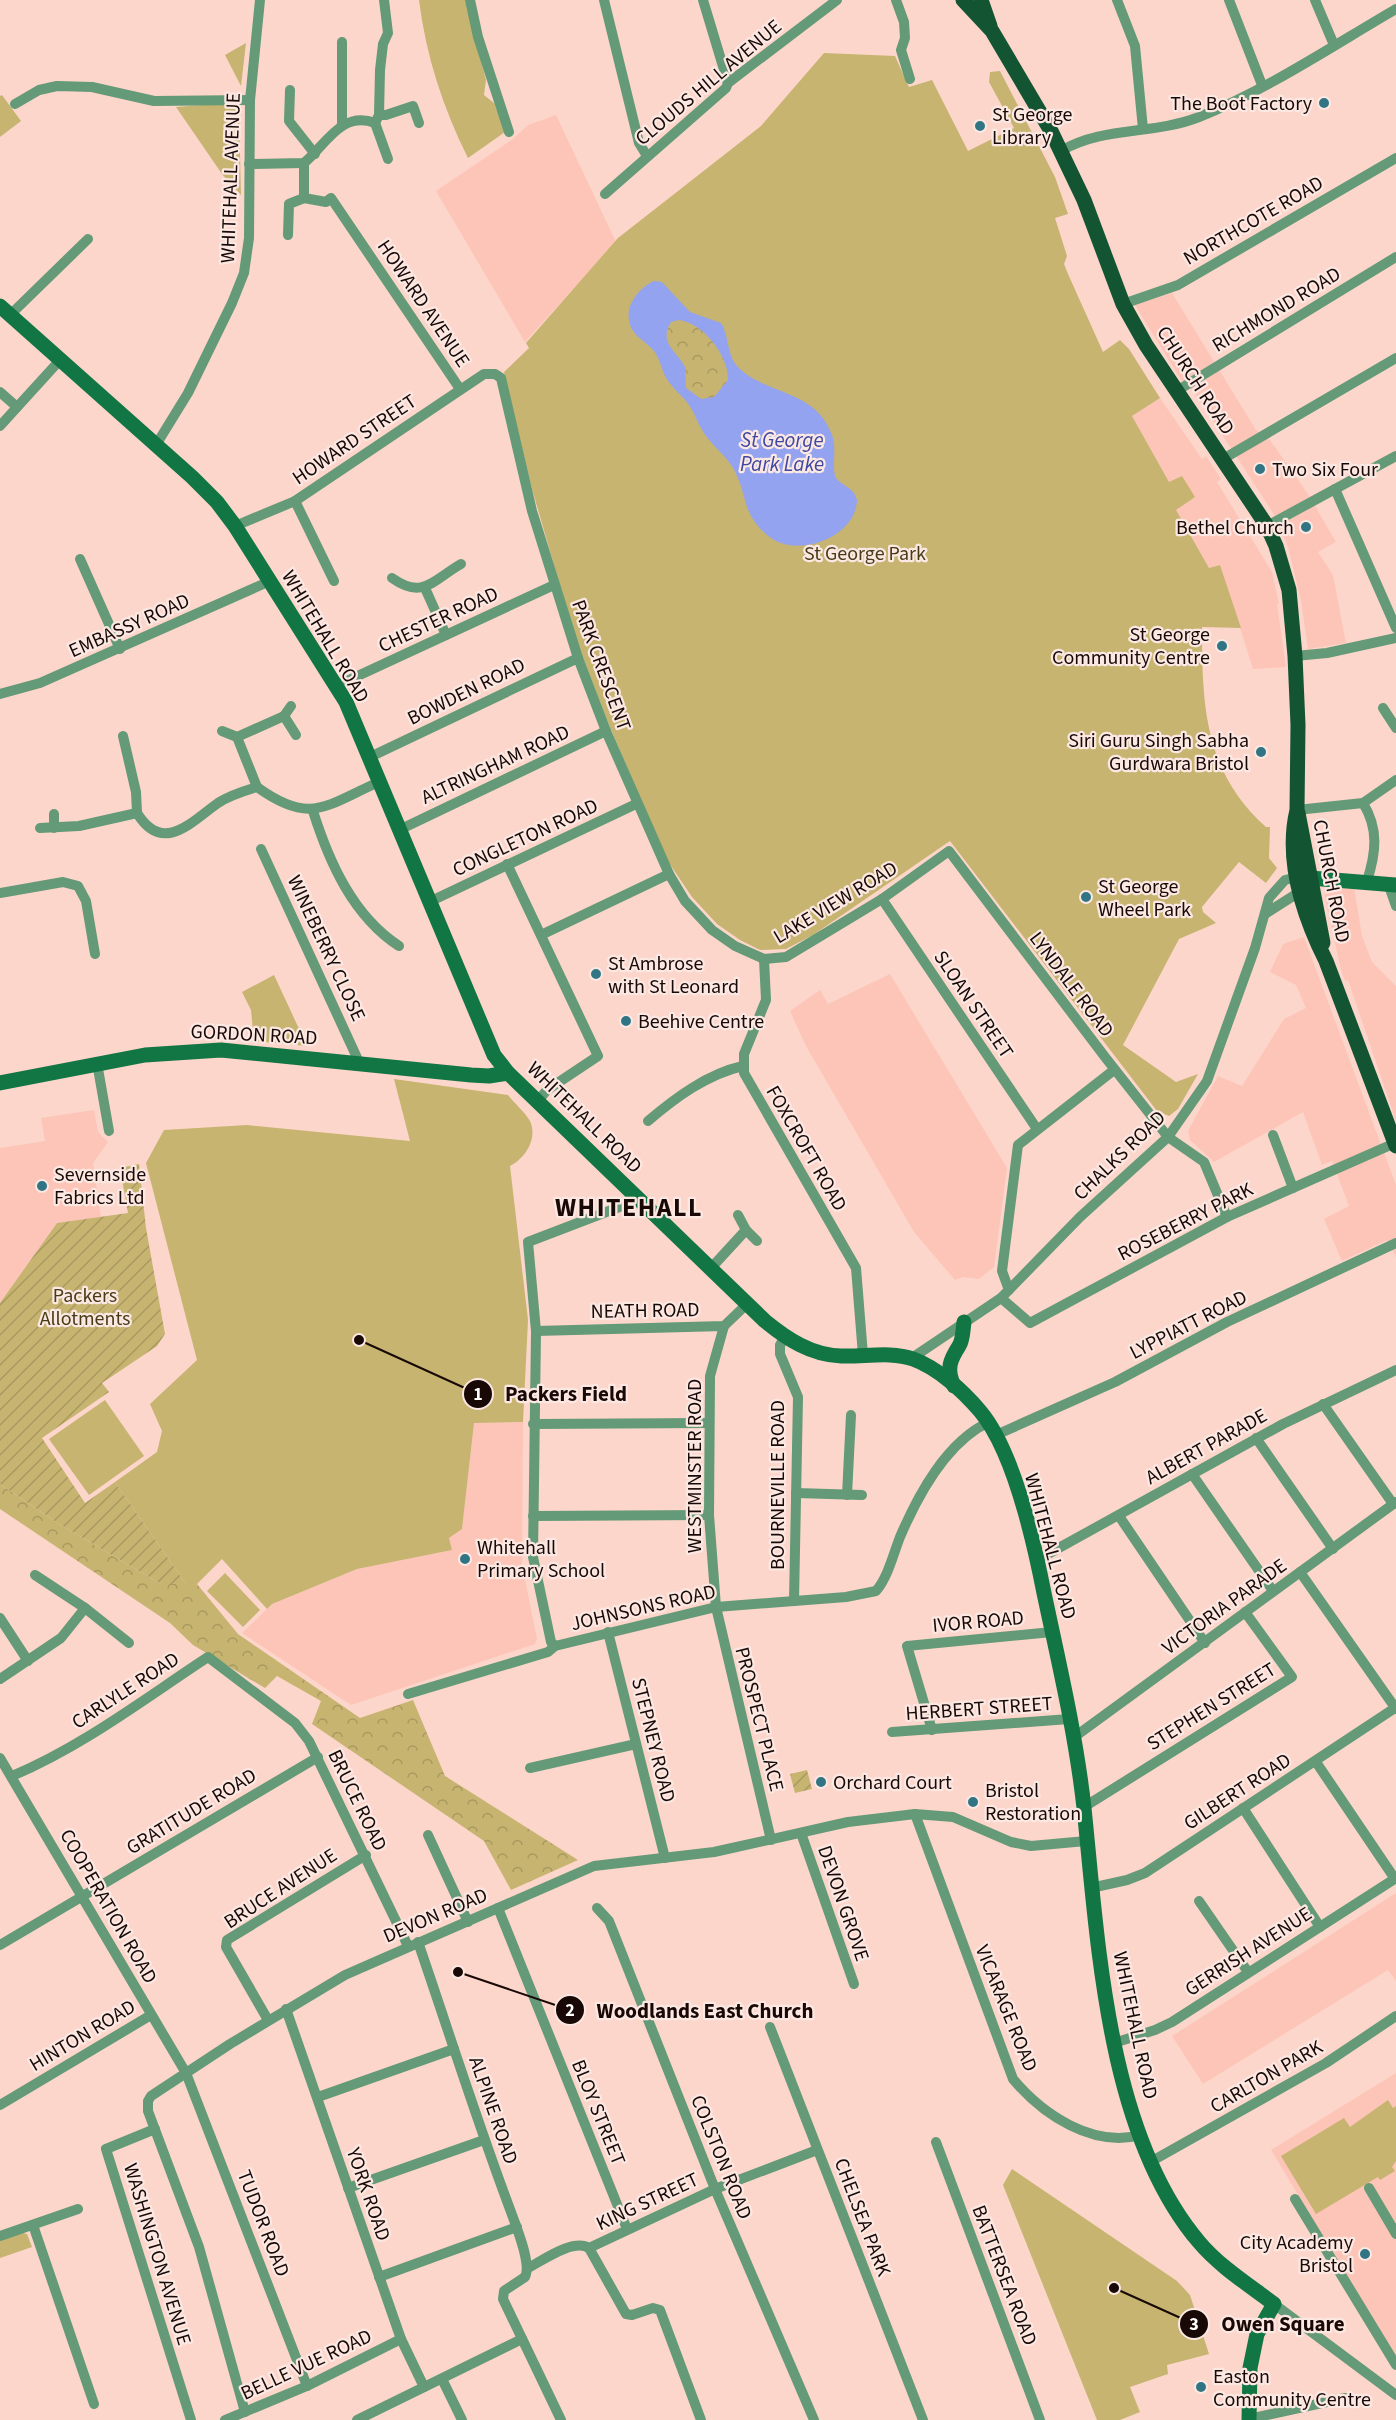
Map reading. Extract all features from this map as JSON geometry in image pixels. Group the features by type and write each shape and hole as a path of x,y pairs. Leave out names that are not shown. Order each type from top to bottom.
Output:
{"main road":[{"name":"CHURCH ROAD","path":"963,0 992,31 1061,151 1084,200 1123,304 1175,392 1267,526 1279,556 1288,590 1295,656 1297,810 1292,831 1308,882 1326,961 1395,1144"},
{"path":"981,0 992,31"},
{"name":"WHITEHALL ROAD","path":"4,311 156,445 217,502 235,526 336,686 370,757 494,1055 508,1073 712,1267 747,1304 785,1337 802,1346 831,1355 912,1358 933,1369 954,1386 992,1429 1023,1504 1037,1560 1073,1738 1084,1807 1099,1959 1114,2043 1141,2135 1168,2197 1200,2244 1274,2304"},
{"path":"1308,882 1367,881 1392,884"},
{"name":"GORDON ROAD","path":"0,1083 97,1063 170,1052 221,1050 471,1075 508,1073"},
{"path":"954,1386 949,1363 951,1355 960,1344 964,1322"},
{"path":"1249,2420 1250,2368 1257,2334 1274,2304"}],"street":[{"name":"WHITEHALL AVENUE","path":"156,445 188,393 232,303 244,273 249,238 250,100 260,0"},
{"path":"384,0 388,33 383,44 377,119 388,159"},
{"path":"470,0 478,37 509,132"},
{"path":"604,0 639,143 647,156"},
{"path":"703,0 728,83"},
{"name":"CLOUDS HILL AVENUE","path":"605,194 726,88 728,83 837,0"},
{"path":"896,0 904,22 905,38 901,50 910,80"},
{"path":"1117,0 1135,46 1143,129"},
{"path":"1229,0 1262,85"},
{"path":"1315,0 1334,45"},
{"path":"1061,151 1081,140 1199,117 1262,85 1396,9"},
{"path":"342,42 342,125"},
{"path":"15,104 39,90 57,86 92,87 154,101 250,100"},
{"path":"290,90 289,121 315,154"},
{"path":"249,164 304,163 342,125 377,119 413,106 419,123"},
{"name":"NORTHCOTE ROAD","path":"1123,304 1178,285 1396,158"},
{"path":"288,235 289,204 304,198 304,163"},
{"name":"HOWARD AVENUE","path":"304,198 326,202 331,198 460,389"},
{"path":"4,311 89,240 79,229"},
{"name":"RICHMOND ROAD","path":"1175,392 1396,257"},
{"path":"1223,459 1396,358"},
{"path":"0,426 60,360"},
{"name":"HOWARD STREET","path":"235,526 295,501 460,389 489,373"},
{"name":"PARK CRESCENT","path":"489,373 501,378 532,511 554,585 578,658 636,804 669,874 685,901 706,923 735,946"},
{"path":"0,392 17,407"},
{"path":"1267,526 1396,456"},
{"path":"1335,489 1396,628"},
{"path":"295,501 334,581"},
{"path":"80,559 120,649"},
{"path":"392,578 407,589 424,588 461,564"},
{"name":"EMBASSY ROAD","path":"0,694 40,683 270,581"},
{"name":"CHESTER ROAD","path":"336,686 554,585"},
{"path":"424,588 446,635"},
{"path":"1295,656 1327,653 1396,638"},
{"name":"BOWDEN ROAD","path":"370,757 578,658"},
{"path":"222,731 237,737 284,716 291,706"},
{"path":"1383,708 1396,728"},
{"path":"284,716 296,735"},
{"name":"ALTRINGHAM ROAD","path":"399,830 606,731"},
{"path":"123,736 136,792 137,813 142,821 156,832 172,832 187,828 238,792 257,787"},
{"path":"237,737 257,787 291,807 313,811 380,782"},
{"path":"115,755 128,752"},
{"path":"1297,810 1363,803 1396,780"},
{"path":"1363,803 1375,840 1374,859 1367,881"},
{"name":"CONGLETON ROAD","path":"429,902 636,804"},
{"path":"313,811 326,851 349,894 384,936 399,946"},
{"path":"40,828 79,826 137,813"},
{"path":"54,814 54,828"},
{"name":"WINEBERRY CLOSE","path":"261,849 359,1062"},
{"name":"LAKE VIEW ROAD","path":"735,946 764,958 786,957 882,899 949,851"},
{"name":"LYNDALE ROAD","path":"949,851 1114,1070 1168,1137 1204,1162 1227,1217"},
{"path":"507,864 598,1056 547,1090 537,1102"},
{"path":"543,938 669,874"},
{"path":"0,893 63,882 78,886 86,901 95,954"},
{"path":"1265,914 1308,882"},
{"name":"CHALKS ROAD","path":"912,1358 1005,1294 1080,1217 1168,1137 1207,1081 1269,898 1281,884 1308,882"},
{"path":"1392,884 1396,906"},
{"name":"SLOAN STREET","path":"882,899 1037,1129"},
{"path":"648,1121 698,1086 726,1071 743,1066 744,1054 766,1000 764,958"},
{"path":"97,1063 109,1131"},
{"name":"FOXCROFT ROAD","path":"743,1066 749,1084 856,1268 863,1355"},
{"path":"1005,1294 1002,1271 1018,1145 1114,1070"},
{"path":"1273,1135 1293,1188"},
{"name":"ROSEBERRY PARK","path":"1005,1294 1030,1323 1227,1217 1395,1144"},
{"path":"555,1646 550,1642 533,1557 536,1331 528,1242 622,1206 635,1194"},
{"path":"738,1215 746,1230 757,1241"},
{"path":"712,1267 746,1230"},
{"name":"LYPPIATT ROAD","path":"885,1576 902,1534 943,1461 960,1442 1115,1382 1227,1322 1396,1243"},
{"name":"NEATH ROAD","path":"536,1331 724,1326 747,1304"},
{"name":"WESTMINSTER ROAD","path":"716,1607 710,1515 710,1376 724,1326"},
{"name":"BOURNEVILLE ROAD","path":"785,1337 780,1345 780,1354 798,1397 795,1601"},
{"name":"ALBERT PARADE","path":"1037,1560 1256,1438 1396,1370"},
{"path":"1323,1404 1394,1503"},
{"path":"847,1495 852,1415"},
{"path":"533,1424 709,1423"},
{"path":"1256,1438 1333,1549"},
{"path":"1192,1474 1273,1592"},
{"path":"796,1493 862,1495"},
{"name":"VICTORIA PARADE","path":"1073,1738 1394,1503"},
{"path":"533,1516 710,1515"},
{"path":"1119,1516 1205,1643"},
{"path":"1300,1572 1391,1693 1396,1708"},
{"path":"35,1575 85,1608 129,1643"},
{"name":"JOHNSONS ROAD","path":"408,1694 548,1652 555,1646 716,1607 873,1592 885,1576"},
{"name":"PROSPECT PLACE","path":"716,1607 730,1675 771,1840"},
{"path":"0,1679 61,1638 85,1608"},
{"name":"STEPHEN STREET","path":"1084,1807 1292,1677 1245,1612"},
{"path":"0,1618 28,1661"},
{"name":"STEPNEY ROAD","path":"608,1632 665,1858"},
{"name":"IVOR ROAD","path":"932,1730 907,1646 1052,1632"},
{"name":"CARLYLE ROAD","path":"7,1774 43,1763 84,1739 208,1657 252,1688"},
{"name":"BRUCE ROAD","path":"252,1688 295,1723 318,1757 413,1944"},
{"name":"GILBERT ROAD","path":"1091,1888 1127,1880 1145,1873 1396,1708"},
{"name":"HERBERT STREET","path":"892,1732 1069,1719"},
{"path":"531,1768 636,1744"},
{"name":"GRATITUDE ROAD","path":"0,1945 318,1757"},
{"name":"COOPERATION ROAD","path":"0,1758 7,1774 83,1896 186,2073"},
{"path":"1316,1761 1395,1878"},
{"path":"1243,1808 1320,1926"},
{"name":"DEVON ROAD","path":"245,2412 199,2247 147,2107 149,2098 268,2020 345,1975 594,1866 714,1852 848,1822 915,1814 953,1817 1011,1842 1031,1846 1086,1840"},
{"name":"VICARAGE ROAD","path":"915,1814 1013,2079 1026,2094 1055,2116 1083,2131 1116,2139 1141,2135"},
{"name":"DEVON GROVE","path":"801,1833 854,1984"},
{"path":"428,1835 430,1851 468,1922"},
{"name":"BRUCE AVENUE","path":"268,2020 226,1947 227,1940 366,1854"},
{"name":"GERRISH AVENUE","path":"1114,2043 1172,2022 1395,1878"},
{"path":"1199,1901 1248,1972"},
{"name":"BLOY STREET","path":"498,1908 627,2229"},
{"name":"COLSTON ROAD","path":"597,1908 609,1921 715,2189 814,2420"},
{"name":"ALPINE ROAD","path":"413,1944 454,2049 484,2140 517,2227 528,2268"},
{"name":"YORK ROAD","path":"286,2009 401,2339 424,2387"},
{"name":"HINTON ROAD","path":"0,2105 151,2015"},
{"name":"CARLTON PARK","path":"1152,2162 1326,2063 1396,2016"},
{"name":"CHELSEA PARK","path":"770,2026 923,2420"},
{"path":"318,2097 454,2049"},
{"name":"TUDOR ROAD","path":"186,2073 307,2386"},
{"name":"WASHINGTON AVENUE","path":"155,2129 106,2149 191,2420"},
{"path":"348,2188 484,2140"},
{"name":"BATTERSEA ROAD","path":"936,2142 1040,2420"},
{"name":"KING STREET","path":"528,2268 570,2247 582,2245 589,2248 715,2189 817,2150"},
{"path":"1369,2188 1396,2234"},
{"path":"1295,2199 1365,2303 1396,2365"},
{"path":"0,2236 78,2209"},
{"path":"33,2225 94,2404"},
{"path":"379,2277 517,2227"},
{"path":"589,2248 625,2312 632,2315 653,2308 660,2310 702,2420"},
{"path":"528,2268 525,2277 506,2288 502,2295 561,2420"},
{"name":"WHITEHALL ROAD","path":"1274,2304 1396,2395"},
{"name":"BELLE VUE ROAD","path":"225,2420 307,2386 401,2339"},
{"path":"357,2420 375,2416 424,2387 522,2339"},
{"path":"442,2379 462,2420"},
{"path":"1249,2420 1345,2398"}],"shaded area":[{"path":"556,115 616,242 525,342 436,191 513,139 528,125"},
{"path":"1172,293 1256,430 1270,440 1308,494 1336,542 1318,552 1333,575 1346,643 1308,649 1301,601 1288,547 1272,511 1194,392 1181,380 1135,305"},
{"path":"1160,398 1202,459 1206,456 1221,479 1217,482 1272,572 1279,603 1277,604 1286,667 1253,669 1220,565 1209,568 1175,509 1194,497 1169,482 1132,416"},
{"path":"1354,887 1362,936 1372,962 1396,986 1396,1121 1348,980 1345,981 1341,970 1326,903 1324,891"},
{"path":"1304,937 1396,1185 1396,1257 1387,1240 1342,1261 1324,1219 1349,1206 1332,1161 1322,1165 1303,1112 1214,1162 1190,1140 1188,1131 1218,1076 1242,1086 1284,1019 1306,1008 1296,985 1270,972 1283,944"},
{"path":"890,974 1007,1168 994,1267 979,1279 963,1277 955,1280 914,1232 806,1046 790,1011 820,990 828,1004"},
{"path":"94,1110 98,1132 108,1142 93,1163 101,1217 57,1223 0,1303 0,1148 45,1141 41,1118"},
{"name":"Whitehall Primary School","path":"523,1422 522,1565 537,1639 535,1644 351,1705 242,1633 272,1604 357,1569 452,1550 449,1538 462,1529 474,1423"},
{"path":"1396,1893 1396,1981 1388,1970 1203,2084 1172,2036"},
{"name":"City Academy Bristol","path":"1396,2073 1396,2357 1271,2150"}],"green space":[{"path":"419,0 465,0 486,80 484,95 494,103 505,132 468,158 437,81 426,41"},
{"path":"246,43 241,86 225,55"},
{"name":"St George Park","path":"824,53 895,56 909,87 932,80 968,151 1014,128 989,82 990,72 1000,71 1055,177 1068,214 1055,218 1067,256 1064,264 1068,274 1103,352 1120,340 1129,349 1160,398 1132,416 1169,482 1182,476 1195,497 1176,510 1209,568 1220,565 1241,628 1202,627 1206,710 1219,760 1230,783 1245,806 1266,827 1270,827 1269,858 1277,868 1266,883 1239,862 1202,907 1203,912 1216,923 1179,939 1123,1045 1176,1082 1198,1074 1178,1109 1169,1116 1157,1111 950,841 813,935 786,949 760,950 717,924 692,897 667,860 607,720 580,650 532,489 504,372 529,348 526,343 618,238 761,126"},
{"path":"2,95 21,121 0,137 0,96"},
{"path":"228,103 239,113 241,195 222,174 176,107"},
{"path":"674,320 694,325 703,332 712,340 724,360 728,380 714,397 702,399 686,388 687,377 683,362 668,346 668,327"},
{"path":"274,975 307,1046 254,1041 251,1010 242,992"},
{"path":"394,1079 508,1095 530,1121 532,1134 529,1147 521,1158 510,1166 528,1320 523,1422 474,1423 462,1529 449,1538 452,1550 357,1569 272,1604 267,1609 222,1559 197,1584 186,1584 115,1482 157,1452 162,1431 150,1404 197,1360 146,1163 164,1130 247,1125 410,1141"},
{"name":"Packers Allotments","path":"139,1164 146,1228 165,1334 157,1346 102,1383 109,1392 42,1438 85,1503 115,1482 186,1584 161,1584 59,1524 0,1484 0,1303 57,1223 128,1213 120,1168"},
{"path":"105,1400 144,1456 89,1495 49,1439"},
{"path":"0,1484 59,1524 161,1584 197,1584 238,1634 360,1718 413,1700 445,1776 578,1860 511,1890 484,1841 312,1724 321,1701 277,1676 265,1688 193,1645 170,1623 0,1509"},
{"path":"225,1573 260,1610 243,1627 207,1591"},
{"path":"807,1770 812,1789 795,1793 790,1774"},
{"path":"1388,2100 1393,2108 1396,2106 1396,2161 1392,2167 1395,2171 1380,2180 1378,2177 1316,2214 1281,2156 1344,2118 1350,2127"},
{"path":"1012,2169 1177,2281 1190,2295 1209,2354 1167,2365 1168,2374 1130,2387 1140,2412 1120,2420 1097,2420 1003,2185"},
{"path":"27,2234 32,2247 0,2258 0,2239"}],"water":[{"name":"St George Park Lake","path":"654,281 662,282 690,312 721,323 731,356 737,366 761,383 802,401 824,420 833,440 835,476 853,492 857,500 854,513 837,534 810,545 783,544 771,538 754,521 733,468 706,436 693,411 668,381 654,351 632,330 629,314 632,302","holes":["679,320 688,322 706,334 724,361 728,380 714,397 701,399 686,388 685,367 668,341 668,329 671,322"]}],"place":[{"name":"The Boot Factory","path":"1324,103"},
{"name":"St George Library","path":"980,126"},
{"name":"Two Six Four","path":"1260,469"},
{"name":"Bethel Church","path":"1306,527"},
{"name":"St George Community Centre","path":"1222,646"},
{"name":"Siri Guru Singh Sabha Gurdwara Bristol","path":"1261,752"},
{"name":"St George Wheel Park","path":"1086,897"},
{"name":"St Ambrose with St Leonard","path":"596,974"},
{"name":"Beehive Centre","path":"626,1021"},
{"name":"Severnside Fabrics Ltd","path":"42,1186"},
{"name":"Packers Field","path":"359,1340"},
{"name":"Whitehall Primary School","path":"465,1559"},
{"name":"Orchard Court","path":"821,1782"},
{"name":"Bristol Restoration","path":"973,1802"},
{"name":"Woodlands East Church","path":"458,1972"},
{"name":"City Academy Bristol","path":"1365,2254"},
{"name":"Owen Square","path":"1114,2288"},
{"name":"Easton Community Centre","path":"1201,2387"}],"district":[{"name":"WHITEHALL","path":"629,1207"}]}
